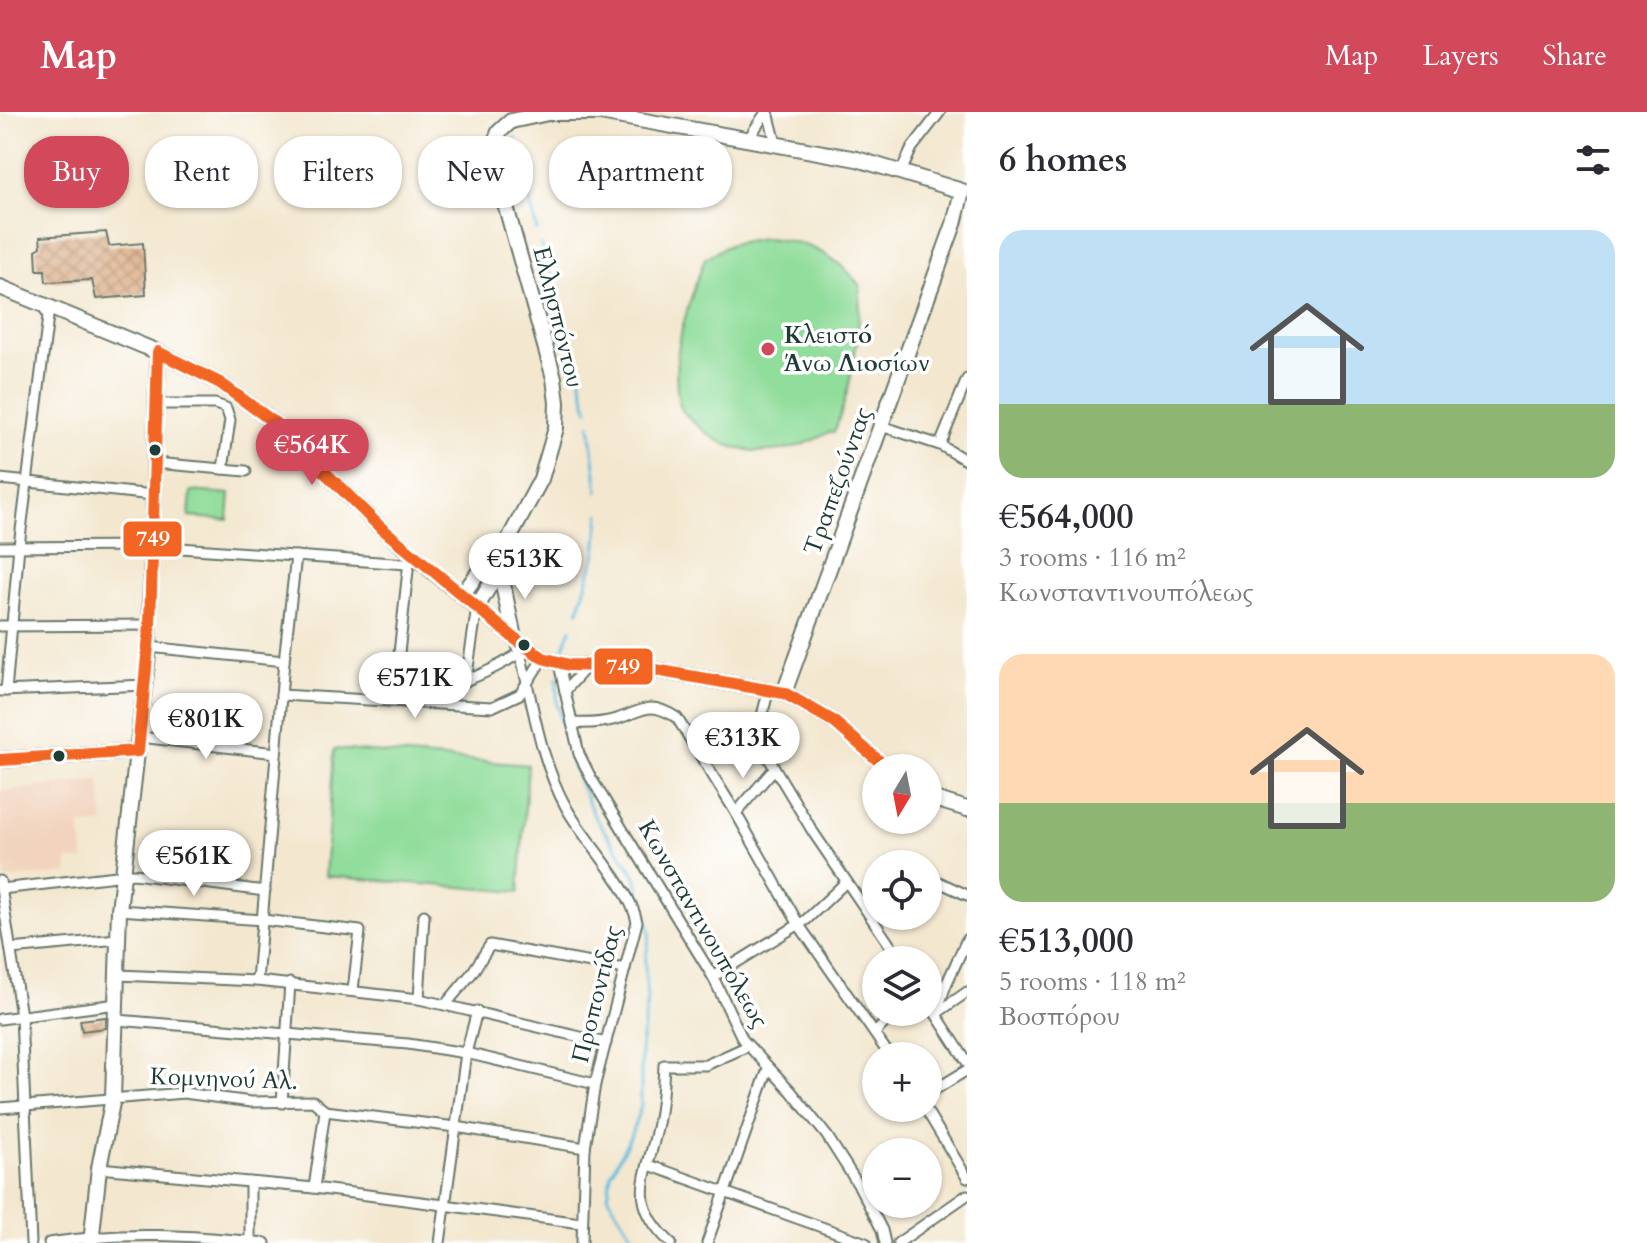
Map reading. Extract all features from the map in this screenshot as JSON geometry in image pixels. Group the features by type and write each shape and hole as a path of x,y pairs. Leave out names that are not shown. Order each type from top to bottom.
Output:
{"street":[{"path":"767,112 749,138 857,159 964,192"},
{"path":"767,112 776,143"},
{"path":"901,172 912,148 940,112"},
{"name":"Ελλησπόντου","path":"463,594 478,573 502,552 541,479 556,428 554,378 497,175 494,144 499,132 511,121 524,117 548,113 600,113 749,138"},
{"name":"Τραπεζούντας","path":"776,691 881,426 964,192"},
{"path":"0,287 158,352 220,383 275,423 411,560 463,594 514,638 543,658 559,664 639,667 776,691 833,721 871,754"},
{"path":"44,306 48,317 3,691 146,685"},
{"path":"91,1239 99,1168 113,1098 119,910 149,647 158,352"},
{"path":"940,445 967,379"},
{"path":"155,404 215,404 226,408 230,420 223,469"},
{"path":"881,426 940,445 967,461"},
{"path":"154,463 246,471"},
{"path":"0,479 153,495"},
{"path":"0,547 152,546 411,560"},
{"name":"Ελλησπόντου","path":"477,607 500,570 502,552"},
{"path":"257,981 296,556"},
{"path":"411,560 396,681 398,685 434,688 466,681 520,653"},
{"path":"500,570 514,638"},
{"path":"466,681 477,607"},
{"path":"0,626 150,625"},
{"name":"Προποντίδας","path":"514,638 548,767 565,806 635,912 636,931 595,1084 585,1148 582,1243"},
{"path":"149,647 284,661"},
{"path":"281,695 492,707 514,698 528,684 543,658"},
{"name":"Κωνσταντινουπόλεως","path":"559,664 579,754 591,778 713,977 748,1046 791,1091 827,1136 859,1186 882,1230 885,1243"},
{"path":"565,691 588,665"},
{"path":"776,691 763,707 762,747 846,882 890,946"},
{"path":"572,723 607,721 646,707 666,710 677,718 736,813 799,925 881,1042"},
{"path":"0,760 139,744 276,753"},
{"path":"736,813 774,769"},
{"path":"942,801 967,809"},
{"path":"31,1243 21,1016 11,949 3,928 1,885 139,874 265,891"},
{"path":"713,977 799,925 846,882"},
{"path":"942,883 967,895"},
{"path":"119,910 263,920 360,931 353,990"},
{"path":"419,999 424,915"},
{"path":"11,949 118,939"},
{"path":"942,997 967,939"},
{"path":"446,1004 490,945 625,969"},
{"path":"118,975 290,983 419,999 606,1043"},
{"path":"282,1103 290,983"},
{"path":"942,1010 967,992"},
{"path":"0,1019 117,1004"},
{"path":"440,1243 466,1053 477,1011"},
{"path":"117,1020 408,1044 466,1053 595,1084"},
{"path":"942,1023 967,1062"},
{"path":"875,1033 882,1026"},
{"path":"671,1243 647,1213 642,1183 649,1165 663,1096 664,1065 706,1065 748,1046"},
{"path":"707,1243 768,1069"},
{"path":"942,1085 967,1070"},
{"name":"Κομνηνού Αλ.","path":"0,1108 184,1093 282,1103 313,1101 325,1111 456,1127 585,1148"},
{"path":"314,1188 325,1111"},
{"path":"933,1122 967,1178"},
{"path":"649,1165 866,1243"},
{"path":"99,1168 314,1188 581,1223"},
{"path":"250,1182 250,1242"},
{"path":"898,1243 967,1195"},
{"path":"49,1243 146,1235 265,1243"}],"shaded area":[{"path":"100,780 104,823 80,825 84,860 67,860 68,873 6,879 0,841 0,791"}],"green space":[{"name":"Κλειστό Άνω Λιοσίων","path":"762,238 791,241 817,250 840,265 860,286 854,361 834,433 829,432 796,447 762,452 729,445 713,437 686,415 679,402 677,365 682,328 705,258 731,244"},
{"path":"191,491 230,494 228,520 189,517"},
{"path":"334,749 528,765 519,892 325,876"}],"building":[{"path":"106,232 109,246 143,243 146,295 96,299 92,280 46,282 45,270 37,270 36,250 41,247 40,237"},
{"path":"106,1017 105,1028 82,1031 80,1020"}],"waterway":[{"path":"532,208 537,231"},
{"path":"541,245 588,410"},
{"path":"590,425 598,492"},
{"path":"578,611 596,553 600,514"},
{"path":"564,647 571,629"},
{"path":"557,678 557,704 573,767 594,816 636,876 650,933 645,963 647,1004 641,1046 641,1106 630,1137 611,1173 608,1197 637,1243"}],"transit line":[{"name":"749","path":"0,760 138,751 150,625 158,352 220,383 275,423 379,526 514,638 543,658 569,665 639,667 784,693 833,721 871,754"}],"place":[{"name":"Κλειστό Άνω Λιοσίων","path":"768,349"}]}
